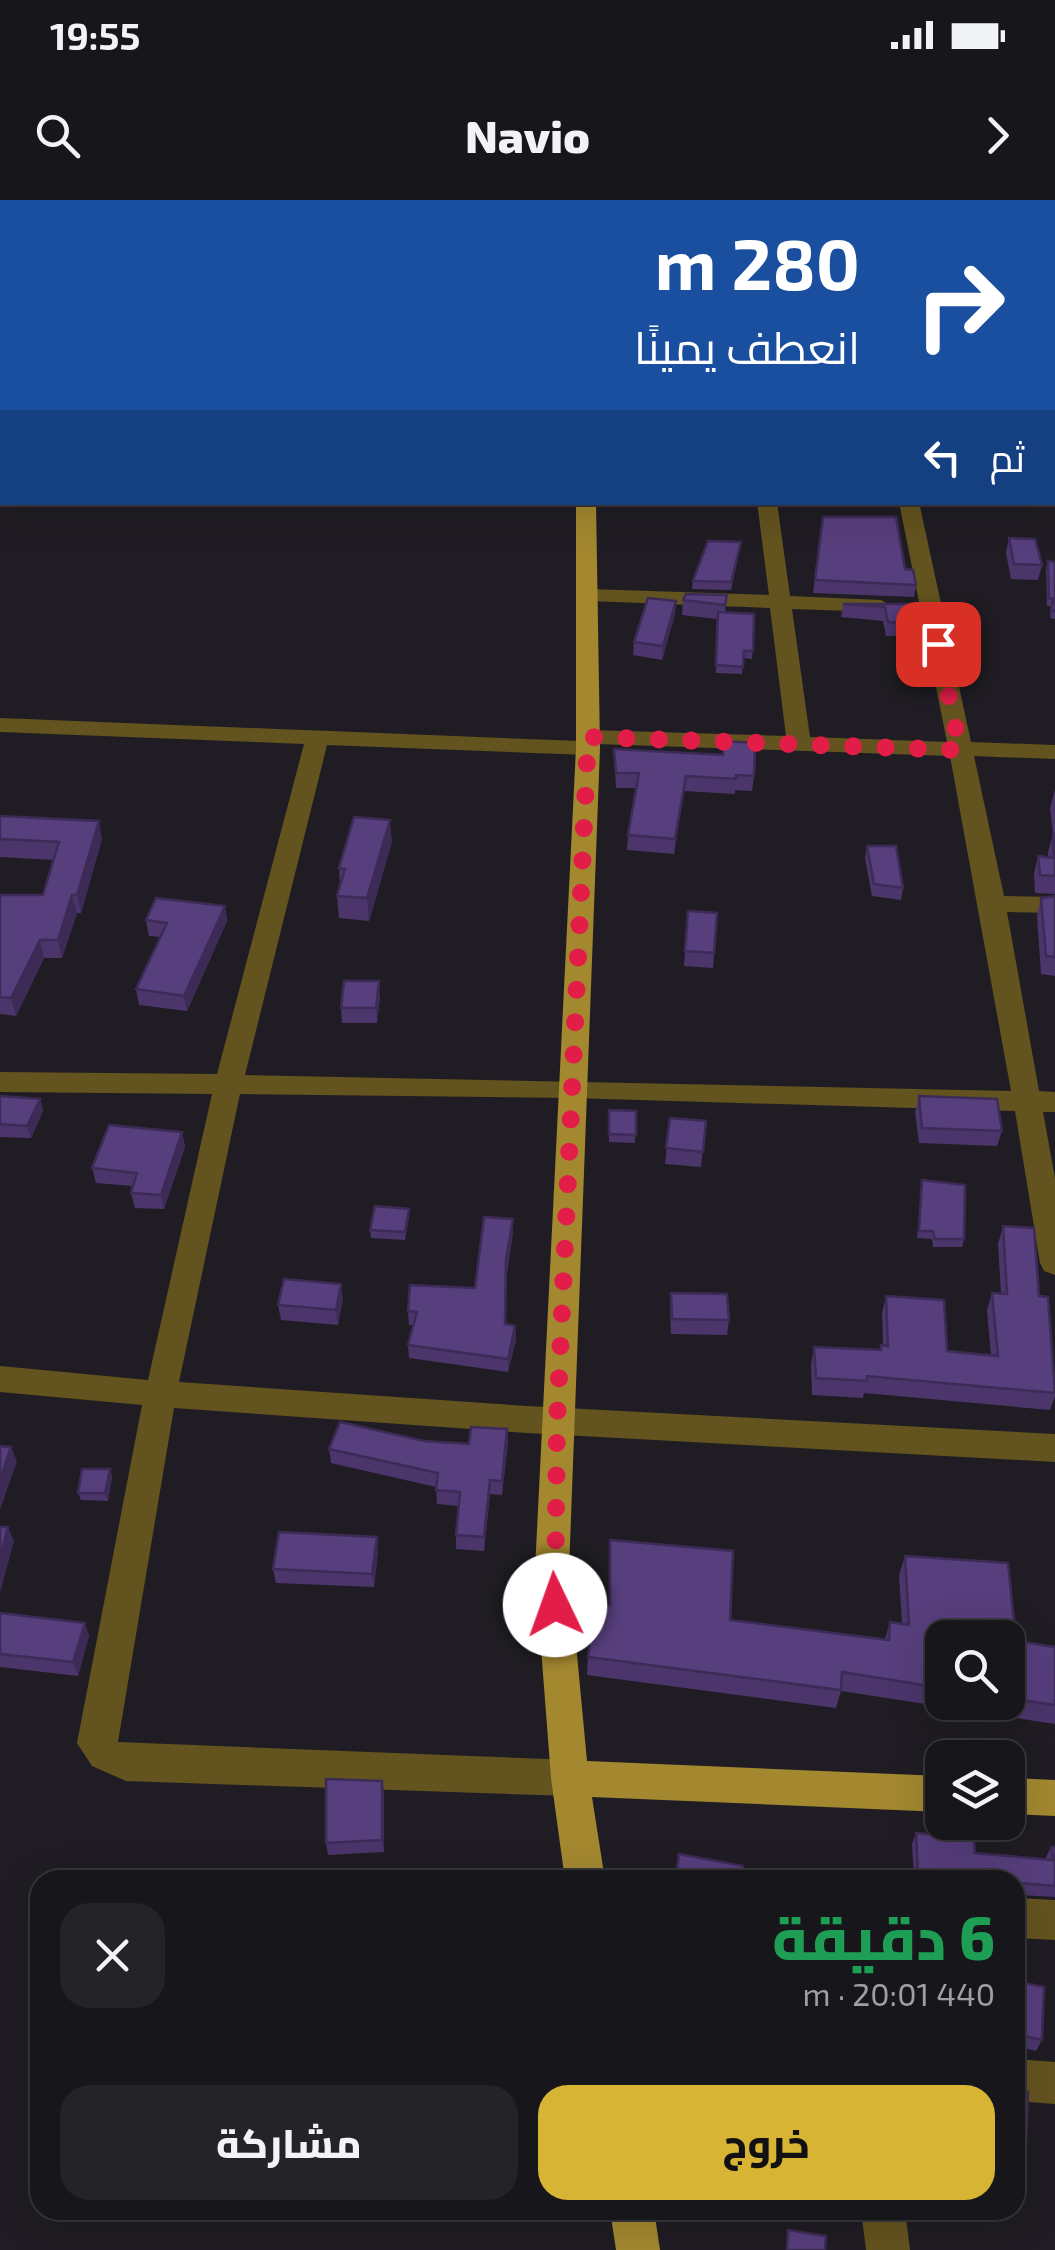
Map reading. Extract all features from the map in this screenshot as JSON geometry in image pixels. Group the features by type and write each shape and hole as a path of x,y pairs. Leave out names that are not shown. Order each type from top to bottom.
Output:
{"main road":[{"path":"584,1870 570,1778 552,1570 588,742 586,505"},
{"path":"570,1778 925,1793"},
{"path":"1025,1797 1055,1798"},
{"path":"634,2220 638,2250"}],"street":[{"path":"767,505 777,602 799,744"},
{"path":"910,505 992,904 1041,1101 1055,1263"},
{"path":"589,595 931,608"},
{"path":"0,724 317,740 799,744 1055,752"},
{"path":"317,740 228,1085 160,1396 96,1743 104,1754 126,1762 570,1778"},
{"path":"992,904 1055,905"},
{"path":"0,1082 572,1088 1041,1101"},
{"path":"0,1379 160,1396 557,1422 1055,1448"},
{"path":"1025,1918 1055,1920"},
{"path":"1025,2080 1055,2082"},
{"path":"884,2220 888,2250"}],"building":[{"path":"823,517 896,517 905,569 913,570 916,585 815,580"},
{"path":"1009,538 1035,539 1042,565 1014,564"},
{"path":"708,541 741,542 731,582 693,581"},
{"path":"1048,561 1055,562 1055,611 1051,611 1053,599 1049,598"},
{"path":"686,594 727,595 725,605 683,600"},
{"path":"648,598 676,601 663,646 634,642"},
{"path":"843,604 921,604 925,623 888,622 885,607"},
{"path":"718,612 754,614 753,651 744,651 743,667 716,665"},
{"path":"724,741 755,743 754,776 686,776 675,839 628,835 639,773 616,773 614,749 723,755"},
{"path":"0,816 99,821 77,895 72,895 58,940 40,940 11,998 0,997 0,895 43,895 59,842 0,839"},
{"path":"354,817 390,820 367,898 337,896 345,869 339,868"},
{"path":"1053,834 1055,876 1040,875 1038,856 1054,858"},
{"path":"867,846 896,846 903,888 874,884"},
{"path":"1055,896 1055,957 1046,956 1041,898"},
{"path":"156,898 225,906 184,996 136,989 167,923 146,920"},
{"path":"688,911 717,913 714,953 685,951"},
{"path":"344,981 379,981 376,1008 341,1008"},
{"path":"0,1096 40,1099 27,1126 0,1124"},
{"path":"919,1096 997,1099 1002,1131 922,1128"},
{"path":"609,1110 636,1111 636,1135 609,1134"},
{"path":"670,1118 706,1121 703,1152 666,1148"},
{"path":"109,1125 182,1132 161,1195 131,1193 137,1173 92,1168"},
{"path":"922,1180 965,1185 964,1239 935,1239 933,1231 919,1231"},
{"path":"375,1206 409,1209 405,1232 370,1230"},
{"path":"484,1217 513,1219 506,1259 505,1324 515,1326 508,1359 408,1345 417,1312 408,1311 410,1285 475,1288"},
{"path":"1003,1226 1034,1228 1039,1296 1048,1297 1055,1393 867,1376 867,1381 816,1378 814,1347 881,1350 881,1345 888,1346 886,1296 944,1300 947,1351 998,1356 992,1293 1007,1294"},
{"path":"284,1279 341,1284 336,1310 278,1305"},
{"path":"671,1293 727,1294 729,1320 672,1319"},
{"path":"340,1422 424,1441 469,1444 471,1427 507,1429 502,1481 490,1480 484,1537 456,1535 460,1492 436,1490 438,1473 329,1449"},
{"path":"0,1446 11,1447 0,1480"},
{"path":"82,1469 110,1469 105,1493 78,1493"},
{"path":"0,1527 8,1527 0,1558"},
{"path":"279,1532 377,1537 372,1574 273,1569"},
{"path":"610,1540 733,1551 730,1620 889,1640 890,1622 909,1625 905,1556 1008,1563 1014,1620 925,1620 925,1685 842,1672 841,1690 588,1657 595,1603 610,1605"},
{"path":"0,1613 85,1623 73,1662 0,1654"},
{"path":"1025,1642 1055,1647 1055,1705 1025,1701"},
{"path":"326,1779 382,1781 382,1840 326,1843"},
{"path":"916,1833 925,1834 925,1840 974,1840 975,1853 1053,1860 1051,1847 1055,1847 1055,1886 1025,1883 1025,1870 918,1870"},
{"path":"679,1854 743,1866 743,1870 677,1870"},
{"path":"1025,1983 1044,1987 1042,2040 1025,2036"},
{"path":"1025,2091 1028,2092 1025,2166"},
{"path":"788,2230 826,2236 825,2250 787,2250"}],"route":[{"path":"555,1605 552,1570 557,1422 588,737 960,750 938,644"}]}
